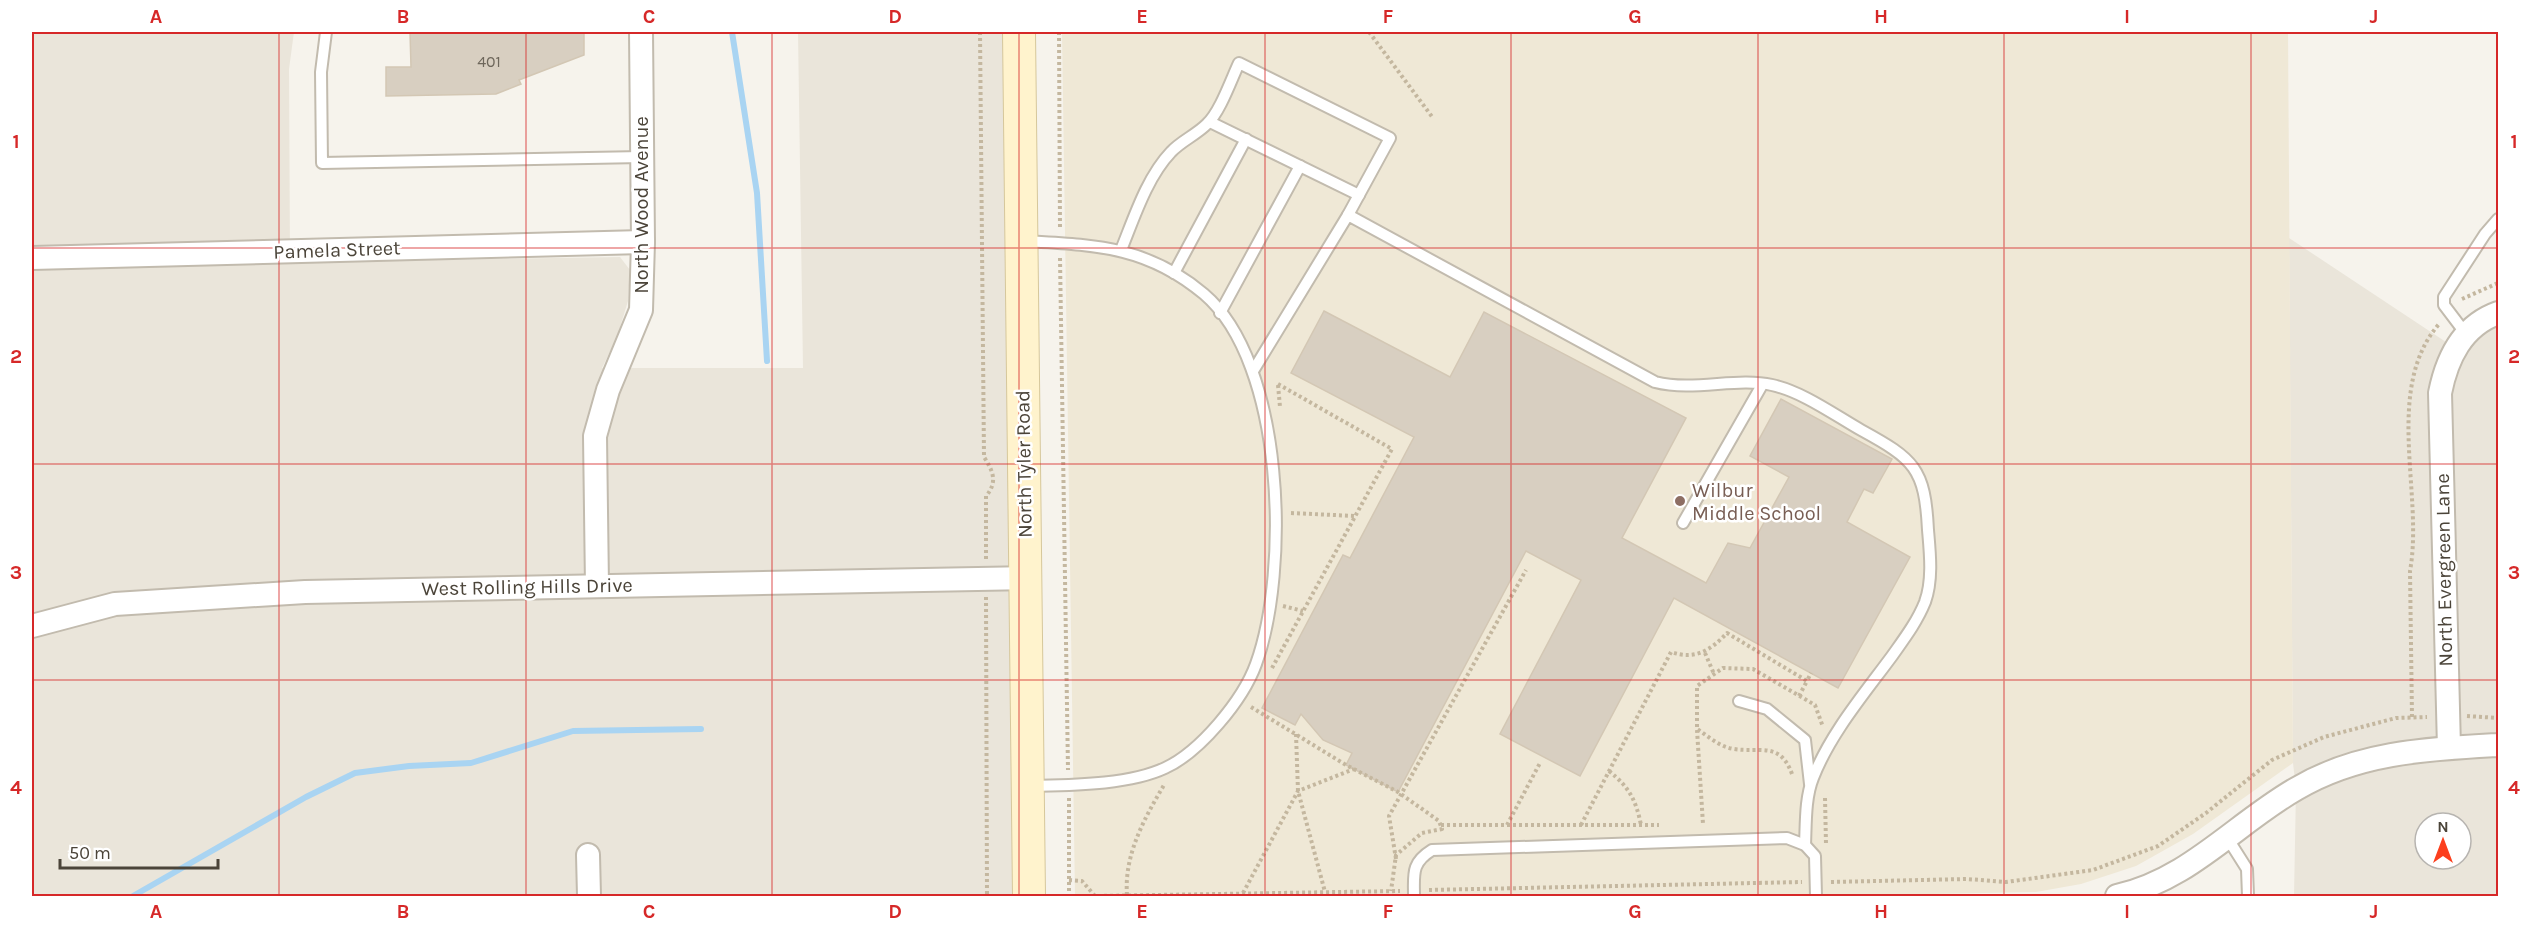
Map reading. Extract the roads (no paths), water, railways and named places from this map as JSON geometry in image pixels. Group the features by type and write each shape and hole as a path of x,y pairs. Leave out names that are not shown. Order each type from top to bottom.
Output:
{"main road":[{"name":"North Tyler Road","path":"1019,32 1029,897"}],"street":[{"name":"North Wood Avenue","path":"597,586 595,436 608,390 641,310 643,242 641,32"},
{"name":"Pamela Street","path":"32,258 643,242"},
{"path":"2466,334 2479,323 2499,313"},
{"name":"North Evergreen Lane","path":"2449,748 2440,393 2448,360 2466,334"},
{"name":"West Rolling Hills Drive","path":"32,626 115,604 305,592 1025,578"},
{"path":"2117,897 2133,893 2170,875 2228,839 2296,789 2335,769 2382,755 2499,745"},
{"path":"588,855 589,897"}],"lane":[{"path":"326,32 321,72 322,164 642,157"},
{"path":"1121,250 1137,210 1160,167 1172,151 1190,140 1210,122 1239,63 1390,138 1348,214 1253,371"},
{"path":"1210,122 1359,195"},
{"path":"1174,273 1246,139"},
{"path":"1220,313 1300,166"},
{"path":"1348,214 1655,382 1700,387 1762,385 1794,393 1895,449 1911,463 1922,481 1927,500 1930,558 1925,601 1914,625 1849,714 1813,778 1805,845"},
{"path":"2466,334 2444,305 2444,297 2485,234 2499,219"},
{"path":"1021,240 1104,246 1121,250 1174,273 1205,295 1239,337 1253,371 1266,421 1276,493 1275,564 1269,612 1256,665 1229,712 1188,754 1164,769 1105,783 1028,786"},
{"path":"1683,523 1762,385"},
{"path":"1739,701 1767,710 1805,740 1810,790"},
{"path":"1414,897 1414,873 1419,858 1432,850 1786,838 1805,845 1815,856 1816,897"},
{"path":"2228,839 2247,869 2248,897"}],"waterway":[{"path":"732,32 757,193 767,361"},
{"path":"133,896 306,797 355,773 409,766 471,763 573,731 701,729"}],"place":[{"name":"Wilbur Middle School","path":"1680,501"}]}
